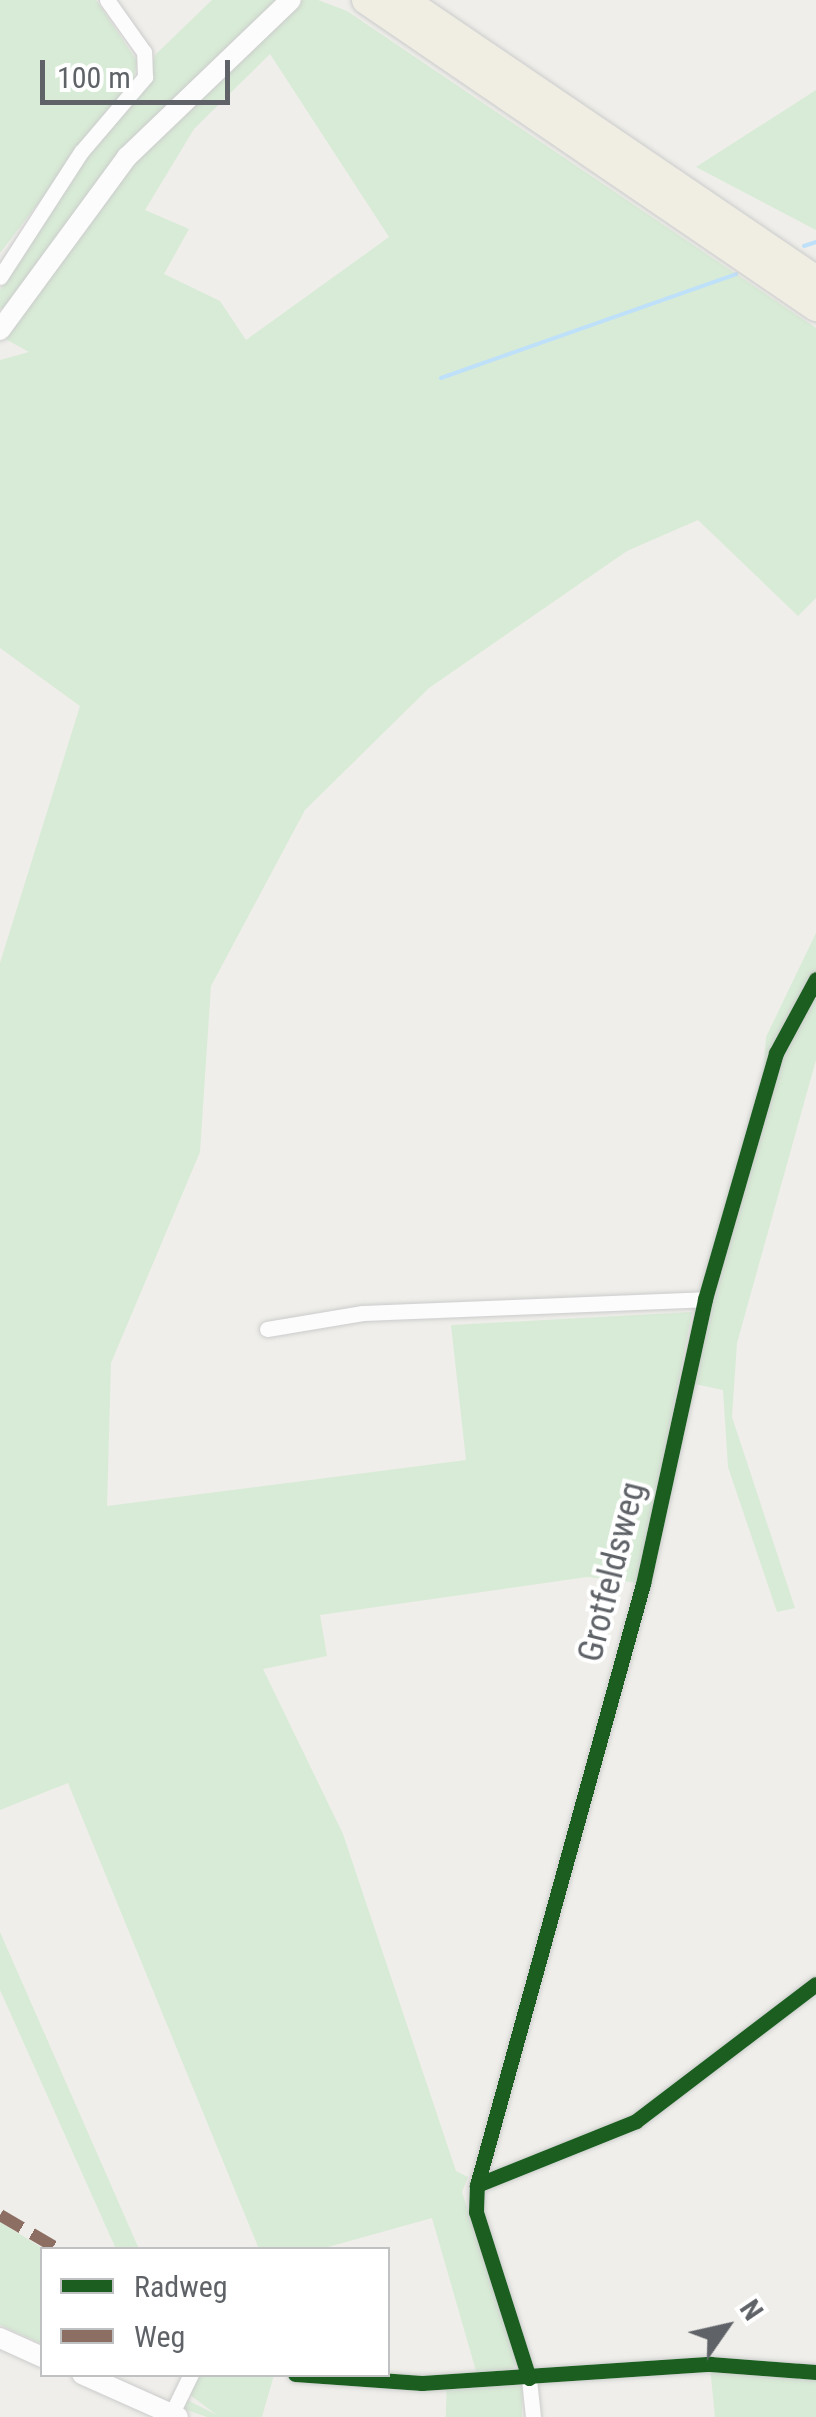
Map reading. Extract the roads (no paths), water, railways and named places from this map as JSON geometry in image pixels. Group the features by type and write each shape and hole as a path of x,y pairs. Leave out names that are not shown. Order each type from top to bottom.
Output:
{"highway":[{"path":"366,0 816,307"},
{"path":"404,0 816,280"}],"main road":[{"path":"0,330 127,157 291,0"},
{"path":"0,2338 40,2356"},
{"path":"88,2377 173,2416"}],"street":[{"path":"0,277 81,152 145,77 144,52 107,0"},
{"name":"Grotfeldsweg","path":"477,2185 644,1584 705,1300 776,1052 816,979"},
{"path":"268,1330 363,1312 705,1300"},
{"path":"534,2417 529,2378 476,2212 477,2185 636,2122 816,1984"},
{"path":"337,2377 422,2383 710,2364 816,2372"},
{"path":"173,2416 190,2377"}],"waterway":[{"path":"804,246 816,242"},
{"path":"441,378 736,274"}]}
